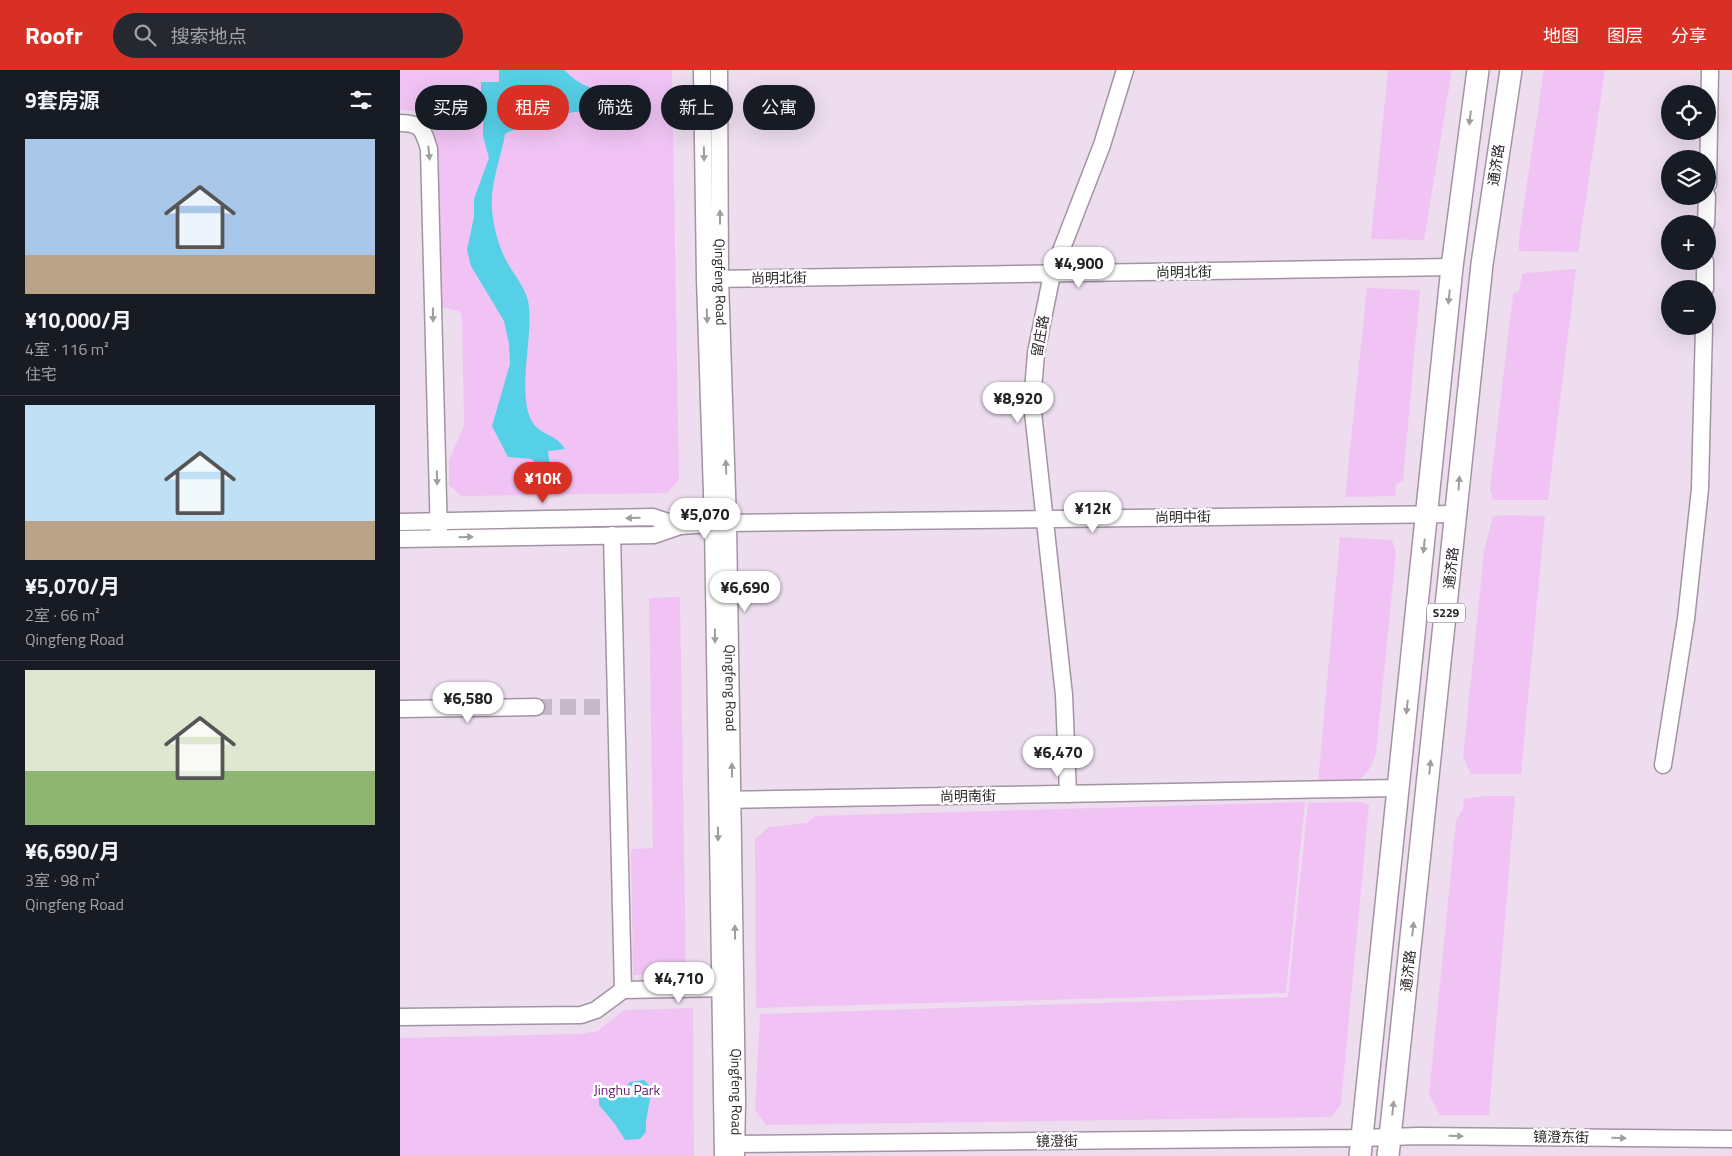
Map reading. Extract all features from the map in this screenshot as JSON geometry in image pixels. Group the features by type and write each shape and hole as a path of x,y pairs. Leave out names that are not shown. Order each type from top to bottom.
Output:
{"main road":[{"name":"通济路","path":"1361,1147 1452,267 1478,70"},
{"name":"通济路","path":"1389,1147 1482,264 1511,70"}],"street":[{"name":"Qingfeng Road","path":"702,70 713,279 721,523 730,1150"},
{"name":"Qingfeng Road","path":"713,279 719,70"},
{"name":"留庄路","path":"1068,794 1064,695 1032,403 1036,353 1052,274 1102,145 1125,70"},
{"path":"1709,150 1710,70"},
{"path":"400,123 413,123 424,130 429,149 439,538"},
{"name":"尚明北街","path":"713,279 1452,267"},
{"path":"1663,765 1686,619 1700,489 1704,335"},
{"name":"尚明中街","path":"680,526 721,523 1457,514"},
{"path":"400,522 653,518 680,526"},
{"path":"400,539 654,535 680,526"},
{"path":"612,535 611,707 622,990"},
{"path":"400,709 536,708"},
{"name":"尚明南街","path":"725,800 1399,788"},
{"path":"400,1017 581,1014 596,1010 622,990 728,988"},
{"name":"镜澄东街","path":"1389,1147 1419,1136 1732,1139"},
{"name":"镜澄街","path":"730,1150 1389,1147"}],"green space":[{"path":"400,70 672,70 672,85 661,85 661,130 673,130 679,480 667,493 461,496 449,485 449,460 464,426 462,315 459,311 441,307 437,298 433,130 487,130 487,85 415,85 415,112 400,110"},
{"path":"1388,70 1452,70 1424,240 1371,239"},
{"path":"1544,70 1605,70 1578,252 1519,251 1519,237"},
{"path":"1576,269 1548,500 1493,500 1490,488 1513,294 1519,291 1522,275 1525,273"},
{"path":"1367,288 1420,290 1403,481 1396,484 1395,496 1345,497"},
{"path":"1493,516 1545,516 1521,774 1471,774 1463,757 1484,552"},
{"path":"1340,537 1392,540 1396,553 1376,753 1372,764 1362,778 1348,782 1318,783"},
{"path":"680,597 686,974 633,975 631,849 653,848 649,598"},
{"path":"1486,796 1515,796 1489,1115 1440,1115 1429,1095 1456,821 1463,809 1464,799"},
{"path":"1305,802 1286,993 756,1008 755,839 769,827 807,823 815,816"},
{"path":"1361,802 1369,805 1341,1104 1331,1117 766,1125 755,1110 760,1014 1288,997 1308,803"},
{"name":"Jinghu Park","path":"693,1008 694,1156 400,1156 400,1038 578,1034 598,1031 624,1010"}],"water":[{"path":"499,70 564,70 584,85 579,85 579,112 569,113 569,85 497,85 497,130 514,130 505,134 494,180 492,209 495,228 503,254 523,288 528,301 530,320 525,383 528,412 533,423 540,430 557,440 565,449 548,451 550,467 540,469 532,459 508,457 492,426 510,364 509,344 504,321 471,266 467,250 474,217 474,199 489,158 483,136 483,130 487,130 487,85 481,85 481,82 499,82"},
{"path":"644,1080 651,1087 646,1132 640,1139 625,1140 615,1124 599,1105 599,1096 623,1090 630,1082"}],"tunnel":[{"path":"536,707 606,707"}]}
